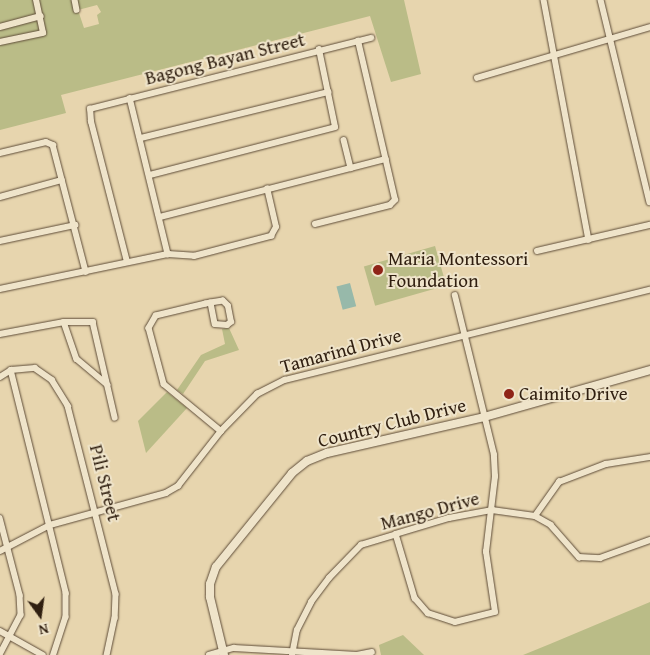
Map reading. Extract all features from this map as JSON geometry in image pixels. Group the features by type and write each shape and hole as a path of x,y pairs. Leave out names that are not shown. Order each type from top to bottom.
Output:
{"street":[{"path":"0,42 42,33 41,16 36,0"},
{"path":"75,0 77,10"},
{"path":"544,0 556,53 589,240"},
{"path":"601,0 650,202"},
{"path":"0,27 41,16"},
{"path":"477,78 556,53 650,27"},
{"name":"Bagong Bayan Street","path":"127,262 89,114 94,107 371,38"},
{"path":"315,224 394,203 386,160 358,42"},
{"path":"150,175 332,128 336,124 319,50"},
{"path":"141,138 328,92"},
{"path":"130,98 168,254"},
{"path":"344,140 351,168"},
{"path":"0,153 51,143 75,224 86,272"},
{"path":"160,217 386,160"},
{"path":"0,197 62,180"},
{"path":"0,289 168,254 194,256 272,236 276,227 267,189"},
{"path":"0,241 75,224"},
{"path":"537,251 650,225"},
{"name":"Tamarind Drive","path":"0,551 50,525 152,498 178,486 221,431 257,394 285,380 465,334 650,290"},
{"path":"396,534 415,598 428,613 455,622 495,612 486,552 492,510 494,455 455,296"},
{"path":"211,303 215,324 228,325 230,322 227,303 211,303 156,316 149,328 164,384 221,431"},
{"path":"0,334 64,322 93,322 115,417"},
{"path":"64,322 77,359 108,385"},
{"name":"Pili Street","path":"0,377 11,370 36,368 44,373 59,390 76,432 116,594 116,618 107,655"},
{"path":"11,370 66,593 66,617 54,655"},
{"name":"Country Club Drive","path":"224,654 211,610 210,584 216,567 292,473 307,461 327,453 484,417 650,370"},
{"path":"535,516 559,482 606,464 650,457"},
{"name":"Mango Drive","path":"292,652 296,630 311,602 329,578 361,546 396,534 449,518 492,510 535,516 551,525 579,557 600,558 650,540"},
{"path":"0,518 20,595 21,615 0,655"},
{"path":"0,631 43,655"},
{"path":"209,655 224,654 234,648 357,655 372,652"}],"green space":[{"path":"0,0 404,0 421,74 391,82 370,16 61,95 66,113 0,130","holes":["97,5 101,12 97,15 99,24 84,28 78,10"]},
{"path":"435,246 446,285 375,306 364,266"},
{"path":"229,328 239,350 205,361 183,394 177,390 201,355 225,344 222,329"},
{"path":"167,392 187,408 146,453 138,421"},
{"path":"650,602 650,655 523,655 550,644"},
{"path":"403,635 424,655 381,655 379,645"}],"shaded area":[{"path":"350,283 356,306 343,310 336,287"}],"place":[{"name":"Maria Montessori Foundation","path":"378,270"},
{"name":"Caimito Drive","path":"509,394"}]}
